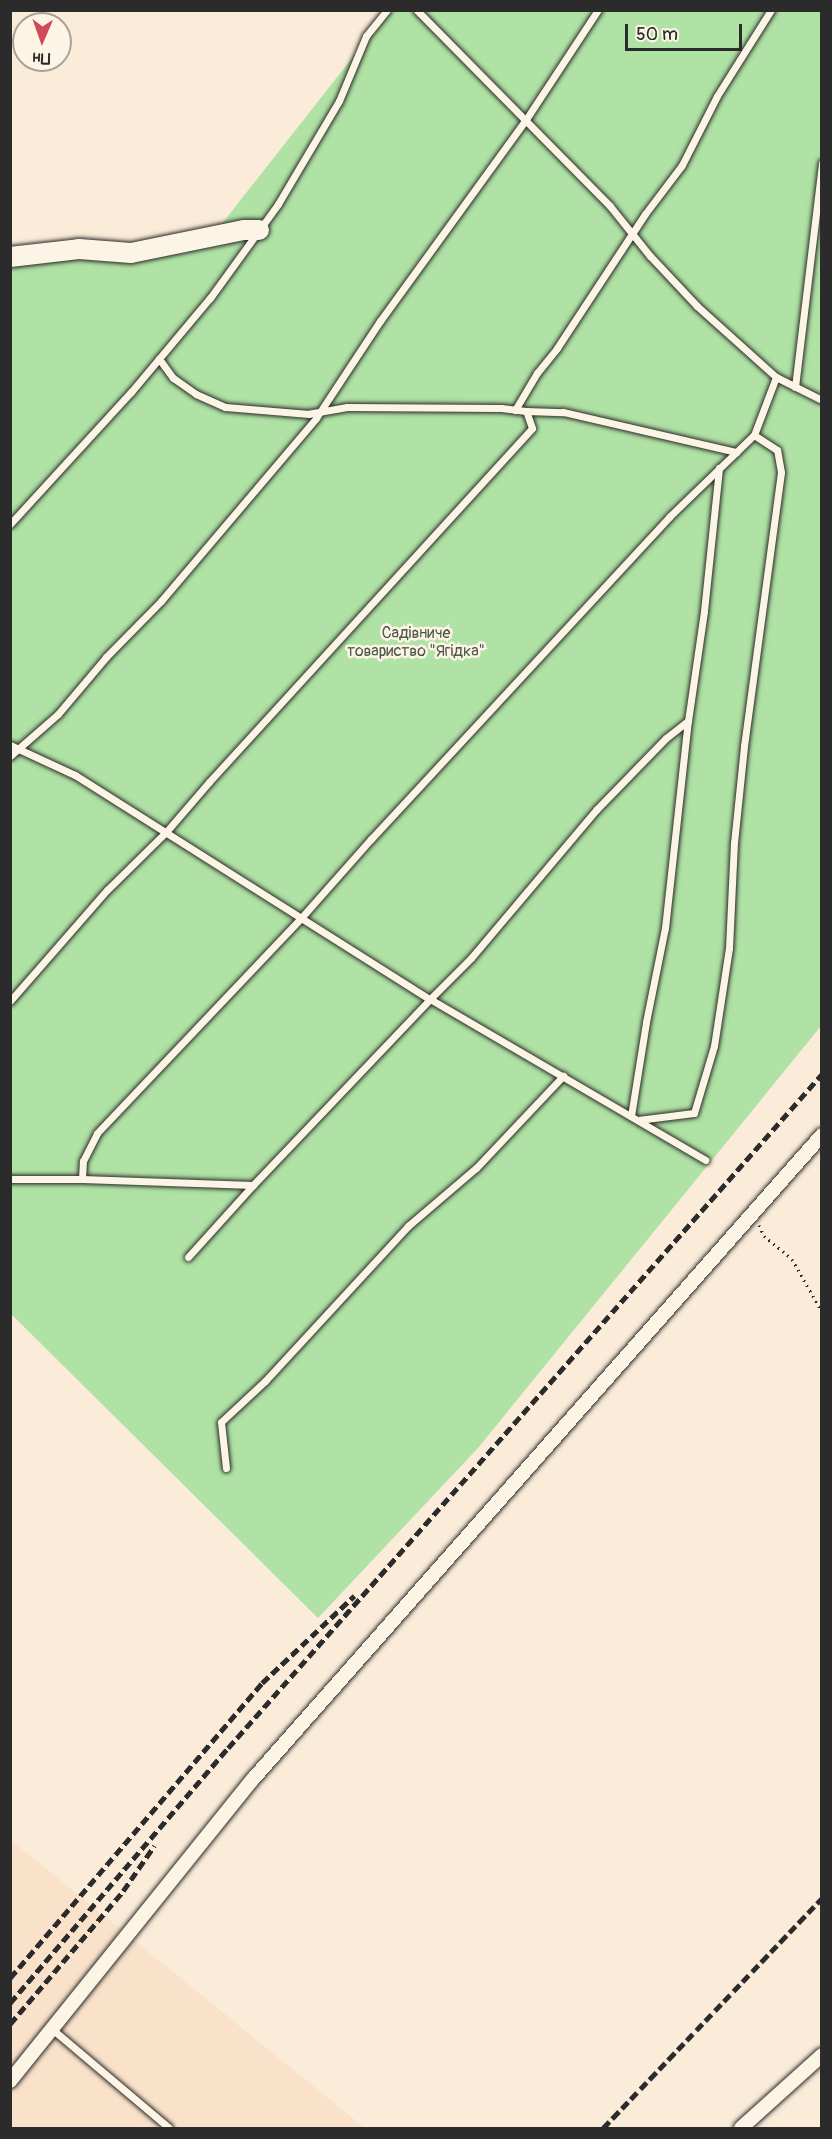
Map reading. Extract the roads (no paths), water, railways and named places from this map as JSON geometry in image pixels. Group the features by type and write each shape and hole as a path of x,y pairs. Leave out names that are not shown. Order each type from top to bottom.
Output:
{"street":[{"path":"14,259 79,249 131,253 244,230 259,230"},
{"path":"10,2081 253,1779 822,1135"},
{"path":"741,2128 822,2055"}],"lane":[{"path":"10,524 159,359 210,298 278,204 339,101 366,36 387,10"},
{"path":"417,10 610,206 650,256 697,306 776,376 822,400"},
{"path":"10,756 13,747 58,714 106,657 162,601 316,418 380,321 525,120 598,10"},
{"path":"515,410 537,373 557,348 645,214 682,165 717,96 771,10"},
{"path":"795,387 822,163"},
{"path":"159,359 173,378 196,394 225,407 309,414 347,407 563,412 736,452"},
{"path":"82,1179 82,1161 97,1133 301,918 370,839 669,517 754,435 776,376"},
{"path":"10,1001 107,890 166,832 532,428 526,411"},
{"path":"635,1118 694,1113 714,1046 729,948 734,843 744,746 781,472 777,450 754,435"},
{"path":"635,1118 646,1022 666,928 688,721 704,611 719,468"},
{"path":"188,1257 253,1185 471,958 596,810 666,738 688,721"},
{"path":"13,747 75,775 430,999 705,1160"},
{"path":"226,1468 221,1422 265,1382 408,1226 476,1168 563,1076"},
{"path":"10,1179 253,1185"},
{"path":"52,2029 169,2128"}],"railway":[{"path":"10,2003 228,1748 822,1074"},
{"path":"10,1978 262,1683 354,1596"},
{"path":"10,2024 123,1891 154,1846"},
{"path":"603,2128 822,1898"}],"park label":[{"name":"Садівниче товариство \"Ягідка\"","path":"416,642"}]}
